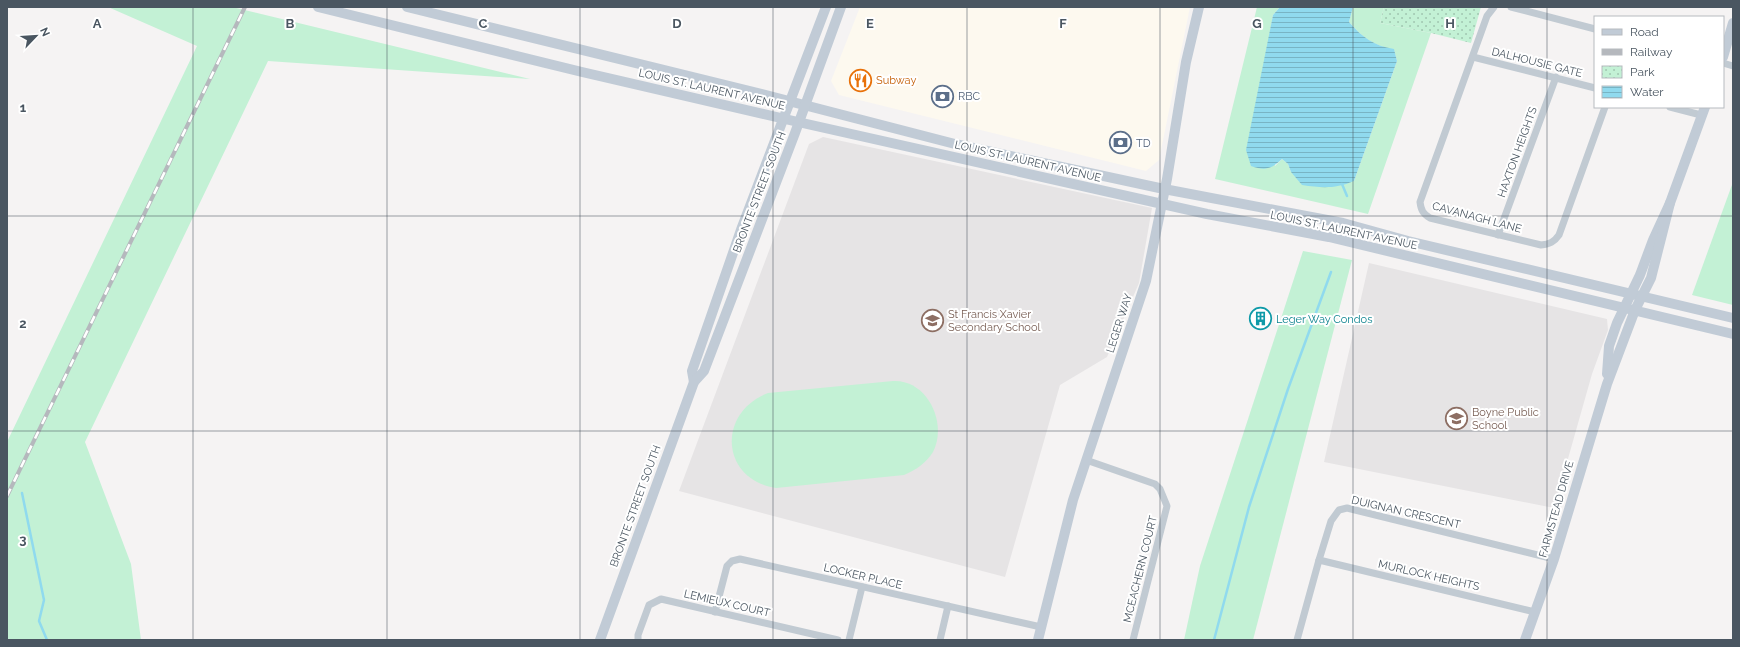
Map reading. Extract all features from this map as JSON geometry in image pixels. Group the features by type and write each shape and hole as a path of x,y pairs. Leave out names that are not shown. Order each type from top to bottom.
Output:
{"main road":[{"name":"LOUIS ST. LAURENT AVENUE","path":"318,7 582,72 798,122 1207,214 1329,237 1733,334"},
{"name":"LOUIS ST. LAURENT AVENUE","path":"407,7 789,101 955,144 1164,189 1343,223 1408,241 1733,318"},
{"name":"BRONTE STREET SOUTH","path":"694,382 692,371 742,227 826,7"},
{"name":"BRONTE STREET SOUTH","path":"599,640 694,382 704,371 841,7"},
{"name":"LEGER WAY","path":"1038,640 1073,500 1146,281 1162,203 1186,62 1199,7"},
{"path":"1724,54 1733,22"},
{"name":"FARMSTEAD DRIVE","path":"1525,640 1554,559 1607,384 1635,310 1650,278 1670,203 1703,111"},
{"name":"FARMSTEAD DRIVE","path":"1607,384 1609,346 1670,203"}],"street":[{"name":"CAVANAGH LANE","path":"1494,7 1487,16 1420,202 1421,209 1430,218 1541,245 1549,244 1555,241 1559,235 1605,108"},
{"path":"1511,7 1594,29"},
{"name":"DALHOUSIE GATE","path":"1473,56 1594,88"},
{"name":"HAXTON HEIGHTS","path":"1498,235 1556,78"},
{"path":"1678,108 1703,111"},
{"name":"MCEACHERN COURT","path":"1086,460 1155,484 1160,489 1167,506 1134,640"},
{"name":"DUIGNAN CRESCENT","path":"1297,640 1319,560 1335,515 1340,510 1347,508 1554,559"},
{"name":"LOCKER PLACE","path":"715,612 727,566 732,560 740,560 1042,627"},
{"name":"MURLOCK HEIGHTS","path":"1319,560 1535,612"},
{"path":"849,640 862,587"},
{"name":"LEMIEUX COURT","path":"638,640 638,635 649,605 661,599 838,640"},
{"path":"940,640 948,606"}],"shaded area":[{"path":"860,7 1190,7 1159,160 1146,171 839,95 831,81"},
{"name":"St Francis Xavier Secondary School","path":"823,137 1152,208 1139,283 1107,357 1060,385 1005,577 679,491 809,144"},
{"name":"Boyne Public School","path":"1369,263 1607,319 1608,330 1592,374 1554,508 1324,462"}],"green space":[{"path":"108,7 232,7 530,79 268,61 85,442 131,564 141,640 7,640 7,442 197,46"},
{"path":"1257,7 1280,7 1273,15 1269,38 1275,166 1282,159 1288,164 1291,172 1354,181 1397,61 1394,50 1380,46 1369,40 1349,22 1353,7 1384,7 1380,23 1431,33 1368,214 1215,179"},
{"path":"1384,7 1481,7 1471,43 1380,23"},
{"path":"1733,182 1733,305 1692,295"},
{"path":"1303,251 1352,260 1253,640 1184,640 1200,566"},
{"path":"893,381 905,382 916,387 925,395 936,416 938,428 937,441 933,452 924,463 908,473 904,475 776,488 758,482 744,473 736,460 732,445 733,430 740,415 751,402 768,393"}],"water":[{"path":"1280,7 1353,7 1349,22 1374,43 1394,49 1397,61 1354,181 1328,187 1302,185 1291,172 1288,164 1282,159 1275,165 1264,169 1251,166 1246,150 1273,15"}],"waterway":[{"path":"1342,184 1347,196"},
{"path":"1214,640 1249,507 1288,389 1331,272"},
{"path":"22,493 44,600 39,621 47,640"}],"railway":[{"path":"7,496 245,7"}],"place":[{"name":"Subway","path":"861,80"},
{"name":"RBC","path":"942,96"},
{"name":"TD","path":"1120,143"},
{"name":"Leger Way Condos","path":"1261,319"},
{"name":"St Francis Xavier Secondary School","path":"933,320"},
{"name":"Boyne Public School","path":"1457,418"}]}
